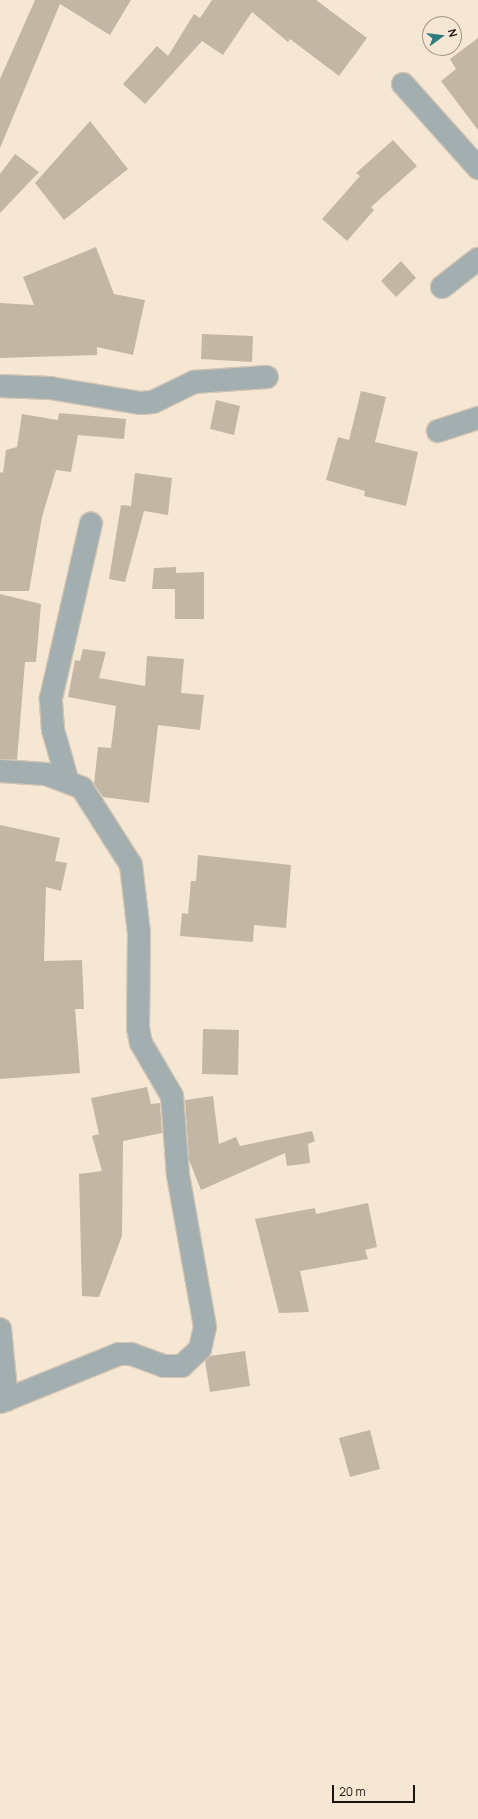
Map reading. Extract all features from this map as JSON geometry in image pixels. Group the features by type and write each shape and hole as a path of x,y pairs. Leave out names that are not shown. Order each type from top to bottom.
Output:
{"street":[{"path":"403,84 478,168"},
{"path":"442,287 478,259"},
{"path":"0,386 50,388 141,403 153,402 201,381 267,377"},
{"path":"438,431 478,418"},
{"path":"66,779 53,730 51,698 91,524"},
{"path":"0,771 46,774 66,779 82,788 98,808 131,865 136,880 138,1028 141,1043 172,1096 178,1175 205,1327 200,1349 182,1366 164,1366 131,1354 119,1354 4,1401 0,1329"}],"building":[{"path":"35,0 131,0 110,35 60,4 0,148 0,79"},
{"path":"212,0 316,0 367,38 339,76 290,39 288,42 252,12 223,55 202,41 145,104 123,84 157,46 168,56 194,14 200,18"},
{"path":"478,38 478,130 441,81 456,69 450,59 454,56 462,56 462,50"},
{"path":"90,121 128,169 64,220 35,183"},
{"path":"393,140 417,166 371,207 374,210 347,241 322,219 360,176 356,173"},
{"path":"15,154 39,172 0,213 0,174"},
{"path":"96,247 114,294 145,300 133,355 97,347 97,355 0,358 0,303 34,305 23,277"},
{"path":"401,261 416,278 396,297 381,281"},
{"path":"202,334 253,336 252,362 201,359"},
{"path":"361,391 386,397 375,442 418,452 406,506 364,496 365,491 326,480 338,437 349,440"},
{"path":"216,400 240,406 234,435 210,429"},
{"path":"59,413 126,419 124,439 78,435 71,472 56,470 42,517 29,591 0,591 0,472 3,473 6,450 17,447 22,414 58,420"},
{"path":"135,473 172,478 168,515 144,511 125,582 109,579 121,505 131,506"},
{"path":"176,567 176,573 204,572 204,619 175,619 175,589 152,589 154,568"},
{"path":"0,594 41,604 36,662 25,662 17,760 0,759"},
{"path":"83,649 106,652 99,678 145,686 147,656 184,659 181,693 204,695 200,730 158,725 149,803 103,797 94,784 98,747 111,748 116,706 68,697 75,660 80,661"},
{"path":"0,825 60,838 55,861 67,863 61,891 46,887 44,961 82,960 84,1009 75,1009 80,1073 0,1079"},
{"path":"198,855 291,865 286,928 254,925 253,942 180,936 182,913 188,914 191,881 196,881"},
{"path":"203,1029 239,1030 238,1075 202,1074"},
{"path":"147,1087 151,1104 160,1103 162,1133 123,1141 122,1236 99,1297 82,1296 79,1174 102,1171 92,1136 99,1134 91,1098"},
{"path":"213,1096 219,1144 236,1137 240,1146 312,1131 315,1141 308,1144 310,1163 287,1166 285,1153 201,1190 189,1160 185,1100"},
{"path":"368,1203 377,1247 365,1250 368,1259 300,1271 309,1312 279,1313 255,1219 315,1208 316,1214"},
{"path":"245,1351 250,1386 210,1392 205,1361 210,1356"},
{"path":"370,1430 380,1469 350,1477 339,1438"}]}
